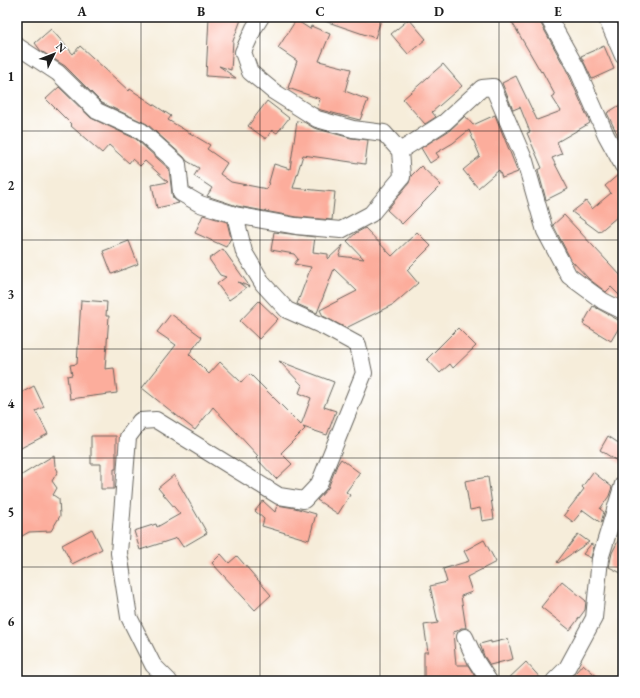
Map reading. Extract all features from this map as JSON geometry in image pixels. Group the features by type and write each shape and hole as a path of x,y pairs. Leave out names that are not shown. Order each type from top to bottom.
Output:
{"street":[{"path":"17,46 58,73 97,111 141,131 178,164 181,193 200,204 235,215 296,226 341,230 371,214 402,177 400,151 384,133 353,129 317,119 274,91 250,72 243,52 254,28 262,17"},
{"path":"548,17 577,69 606,135 623,166"},
{"path":"606,17 623,56"},
{"path":"400,151 445,122 482,88 493,87 526,162 545,230 569,276 603,301 623,311"},
{"path":"169,681 153,665 129,616 119,552 128,437 140,421 156,420 279,496 304,500 319,484 364,372 358,346 325,327 287,310 263,284 244,252 235,215"},
{"path":"554,681 566,668 594,618 600,559 623,484"},
{"path":"465,637 476,661 489,681"}],"building":[{"path":"209,17 242,17 233,41 231,70 219,66 236,78 206,76"},
{"path":"319,17 382,17 375,38 319,19"},
{"path":"509,17 539,17 540,22 568,73 590,123 557,142 562,154 552,158 568,189 546,200 538,170 542,168 527,133 530,132 520,107 513,110 502,83 516,76 537,120 561,111 552,97 555,95 542,71 541,72"},
{"path":"409,19 426,39 408,54 391,34"},
{"path":"296,20 310,29 311,26 330,34 319,61 351,69 345,91 368,100 360,120 321,110 317,108 320,99 288,88 297,61 278,48"},
{"path":"51,29 73,54 80,46 129,91 130,89 171,116 168,120 210,145 207,149 227,163 220,174 231,182 267,189 274,164 290,169 297,121 304,122 314,128 351,138 368,140 365,164 303,155 293,188 335,192 332,220 297,217 237,206 207,196 212,188 194,176 199,168 187,161 147,124 102,103 65,66 41,51 35,43"},
{"path":"604,46 614,69 592,79 581,56"},
{"path":"443,64 462,86 432,112 436,117 425,124 403,99"},
{"path":"59,87 91,118 136,139 169,169 173,198 179,203 157,208 152,185 168,182 145,161 140,166 132,159 129,163 109,145 102,153 71,126 72,125 46,99"},
{"path":"267,101 289,118 277,133 272,130 266,139 248,126"},
{"path":"623,103 623,146 607,113"},
{"path":"495,115 518,172 502,178 499,170 478,188 463,170 480,156 469,130 453,143 436,153 439,157 430,163 421,148 450,130 465,116 473,125"},
{"path":"421,166 441,185 402,224 387,210 409,183 411,176"},
{"path":"619,174 623,175 623,212 599,232 572,212 586,201 592,209 611,193 605,186"},
{"path":"203,215 227,222 231,238 226,247 195,233"},
{"path":"564,215 623,278 623,299 611,287 606,292 589,279 571,260 553,225"},
{"path":"365,228 392,256 417,232 431,246 407,270 418,283 394,304 346,328 323,316 320,310 357,291 334,269 317,313 297,304 311,267 294,264 298,259 294,254 271,250 274,232 315,237 313,252 328,254 328,259 343,245 339,256 364,259 347,241 356,233"},
{"path":"129,241 138,264 112,274 103,251"},
{"path":"223,249 250,287 238,282 246,288 229,300 217,284 226,277 220,275 209,259"},
{"path":"81,300 107,302 106,316 109,316 105,369 114,368 117,393 70,399 67,376 72,375 70,365 77,364"},
{"path":"259,301 278,319 259,339 240,321"},
{"path":"593,306 620,321 620,326 611,341 583,324"},
{"path":"171,314 202,337 189,354 209,374 220,362 241,382 250,374 301,425 311,398 299,393 302,385 279,361 334,382 324,407 336,411 327,435 303,427 305,429 281,453 292,464 276,479 256,458 258,456 213,407 195,430 142,388 176,345 157,332"},
{"path":"458,328 476,346 453,368 450,364 440,373 427,359"},
{"path":"34,386 44,407 36,411 48,434 17,450 17,395"},
{"path":"91,436 116,436 116,469 114,469 114,489 101,489 101,464 91,464"},
{"path":"608,436 623,446 623,465 600,450"},
{"path":"54,455 55,466 58,471 52,481 57,488 53,495 59,499 60,516 51,531 29,532 17,539 17,478"},
{"path":"341,459 360,473 346,492 350,495 338,514 317,500 328,488"},
{"path":"593,472 612,487 609,496 600,509 604,512 601,523 583,510 573,522 564,515 584,489 582,487"},
{"path":"174,475 207,533 183,547 177,538 140,550 134,531 156,524 157,527 180,514 158,488"},
{"path":"488,477 494,519 482,521 480,508 470,510 465,481"},
{"path":"263,501 275,512 277,505 316,514 309,540 262,526 264,519 255,511"},
{"path":"92,529 102,549 72,564 62,545"},
{"path":"623,531 623,574 609,567 612,553"},
{"path":"578,534 589,542 558,563 557,562"},
{"path":"484,540 496,562 467,577 472,592 461,596 466,628 461,628 453,632 456,665 468,665 474,675 474,681 424,681 424,652 428,652 424,625 438,623 430,586 447,582 443,569 469,561 464,551"},
{"path":"591,544 594,546 591,558 583,554"},
{"path":"221,554 229,563 237,556 271,595 255,610 212,563"},
{"path":"562,581 586,601 585,610 570,630 541,607"},
{"path":"508,639 513,659 490,665 484,656 480,644"},
{"path":"526,662 543,681 506,681"},
{"path":"583,664 602,681 568,681"}]}
